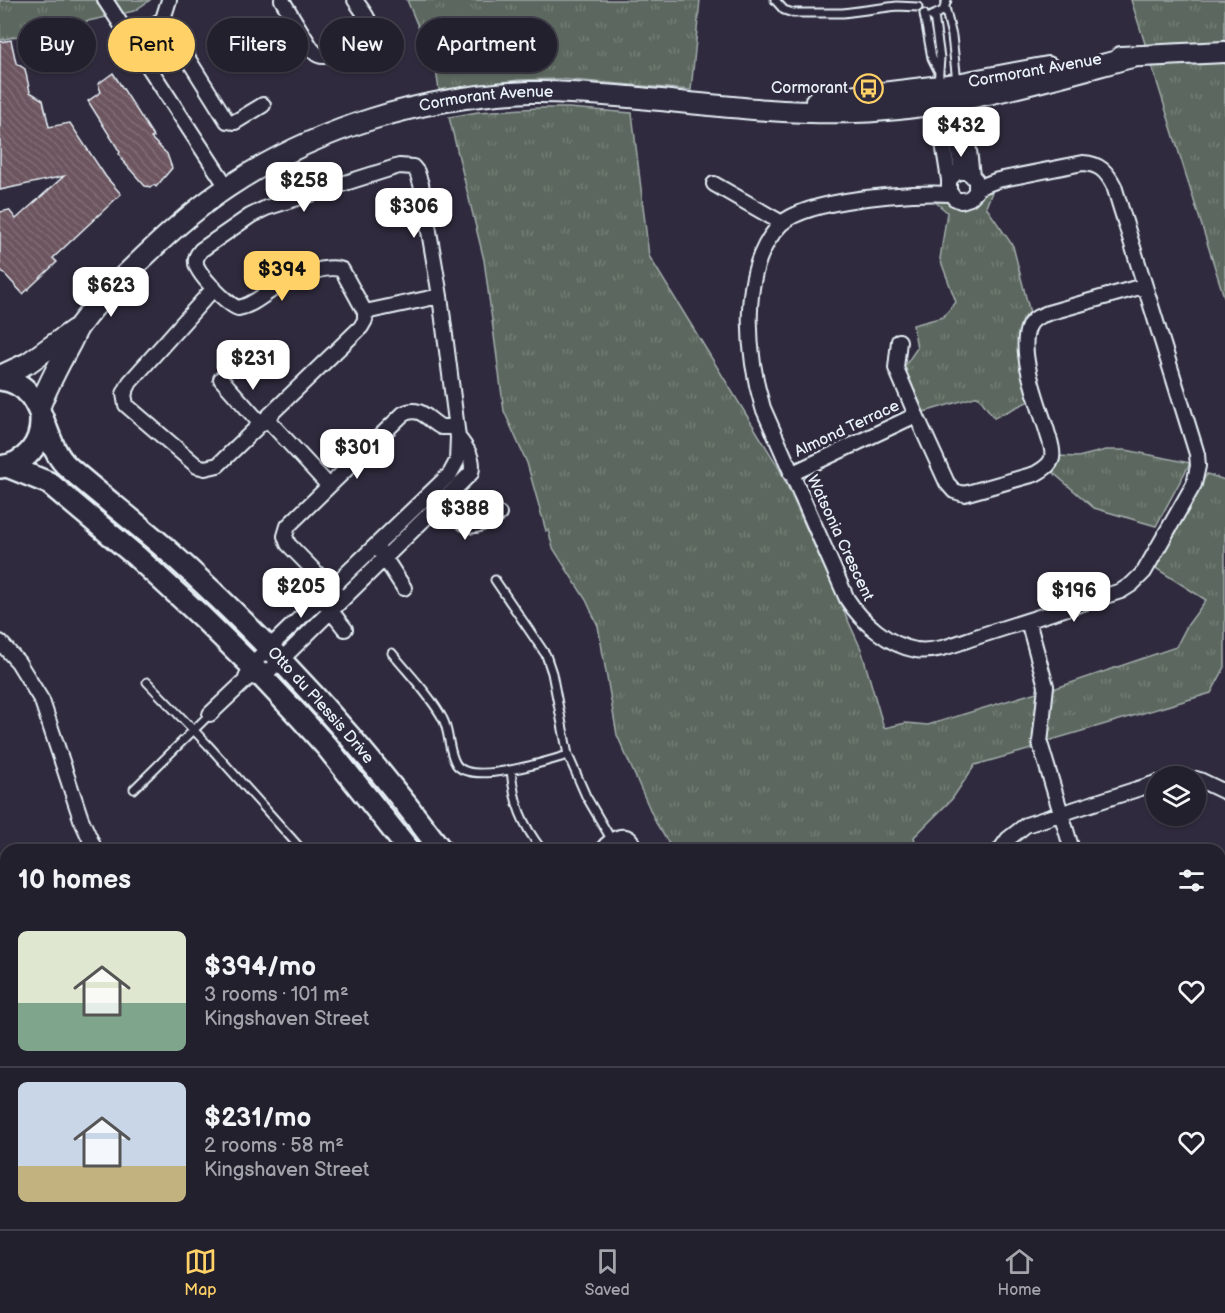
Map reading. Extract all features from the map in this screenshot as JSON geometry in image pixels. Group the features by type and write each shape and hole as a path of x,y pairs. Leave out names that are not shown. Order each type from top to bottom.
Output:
{"main road":[{"name":"Otto du Plessis Drive","path":"0,378 14,382 32,395 55,449 64,464 167,550 274,654 353,742 436,844"},
{"name":"Otto du Plessis Drive","path":"4,466 24,459 33,450 40,433 40,413"},
{"name":"Otto du Plessis Drive","path":"4,466 49,483 164,582 327,747 404,844"}],"street":[{"path":"105,0 116,18"},
{"path":"163,18 169,0"},
{"path":"282,0 311,48 323,56 356,44 370,34 371,28 368,21 355,0"},
{"name":"Cormorant Avenue","path":"0,378 28,363 78,327 116,284 168,234 227,187 287,152 331,133 396,113 443,102 499,94 563,92 760,108 792,102 947,93 1074,63 1225,51"},
{"path":"195,70 227,121 235,122 263,105"},
{"path":"151,72 227,187"},
{"path":"947,93 955,129 972,178 974,196 966,200 957,200 949,186 942,142 947,93"},
{"name":"Watsonia Crescent","path":"949,186 931,193 830,203 812,207 782,223 770,239 753,277 750,295 751,345 758,393 847,599 861,617 882,635 907,648 919,650 932,650 1121,591 1144,572 1197,475 1197,454 1143,286 1114,186 1108,174 1099,166 1083,163 998,180 972,178"},
{"path":"214,288 130,382 124,394 126,405 197,466 205,468 218,465 361,327 365,320 365,312 347,277 337,267 288,281 244,307 232,306 199,272 196,266 197,255 250,216 266,208 399,166 413,167 417,172 440,296 457,432 455,467 320,598 274,654"},
{"path":"949,186 955,173 972,178"},
{"path":"714,184 782,223"},
{"name":"Almond Terrace","path":"899,341 896,368 946,483 954,491 964,494 982,490 1035,474 1046,468 1052,459 1051,447 1026,351 1029,325 1036,318 1047,313 1143,286"},
{"path":"365,312 440,296"},
{"name":"Cormorant Avenue","path":"40,413 54,372 78,327"},
{"path":"221,379 328,485"},
{"path":"210,714 274,654 343,600 471,473 473,468 470,456 457,432 441,427 424,413 414,410 402,414 288,526 285,536 288,544 343,600"},
{"name":"Almond Terrace","path":"792,474 916,415"},
{"path":"444,500 466,525 479,525 499,514"},
{"path":"375,545 386,558 404,588"},
{"path":"320,598 345,629"},
{"path":"1028,621 1046,686 1040,743 1070,844"},
{"path":"0,642 18,662 42,701 81,819 95,844"},
{"path":"1206,783 1225,792"},
{"path":"1004,844 1026,825 1146,786"},
{"path":"607,844 617,837 628,839 633,844"}],"lane":[{"path":"774,0 784,10 793,13 843,13 917,3 924,14 932,58 947,93"},
{"path":"897,6 911,0"},
{"path":"924,14 934,16 941,13 948,2"},
{"path":"947,93 952,36 948,2"},
{"path":"934,16 947,93"},
{"path":"495,580 546,655 552,673 568,755 606,844"},
{"path":"392,653 435,706 444,721 457,765 470,771 511,770 568,755"},
{"path":"147,682 297,844"},
{"path":"134,789 210,714"},
{"path":"511,770 517,807 538,844"}],"green space":[{"path":"0,0 150,0 134,11 96,19 18,18 18,36 0,40"},
{"path":"407,0 700,0 691,90 559,79 519,80 439,90 436,72 557,72 557,18 416,18 416,22"},
{"path":"1131,0 1225,0 1225,300 1142,34"},
{"path":"568,108 632,113 649,256 779,468 861,649 884,728 906,723 928,725 1043,690 1035,748 975,765 952,799 914,837 916,844 669,844 656,823 617,735 598,626 586,600 553,548 527,463 504,411 484,260 449,117 478,112"},
{"path":"996,182 986,207 1013,246 1030,313 1022,319 1018,342 1029,401 994,418 978,396 924,412 904,367 917,348 913,325 943,317 956,302 940,259 947,212 926,194 968,203"},
{"path":"1106,450 1126,450 1190,463 1156,526 1094,508 1050,470 1059,456 1078,457"},
{"path":"1207,474 1225,480 1225,667 1211,693 1048,741 1053,689 1176,647 1187,626 1206,600 1154,567"}],"building":[{"path":"11,40 18,72 26,72 30,92 43,100 49,127 70,123 106,177 121,194 53,258 57,262 23,294 0,269 0,212 9,210 16,219 64,176 0,190 0,42"},
{"path":"113,73 154,137 151,138 167,154 172,168 156,187 154,185 145,186 121,159 120,152 88,101 101,92 98,84"}],"place":[{"name":"Cormorant","path":"869,88"}]}
